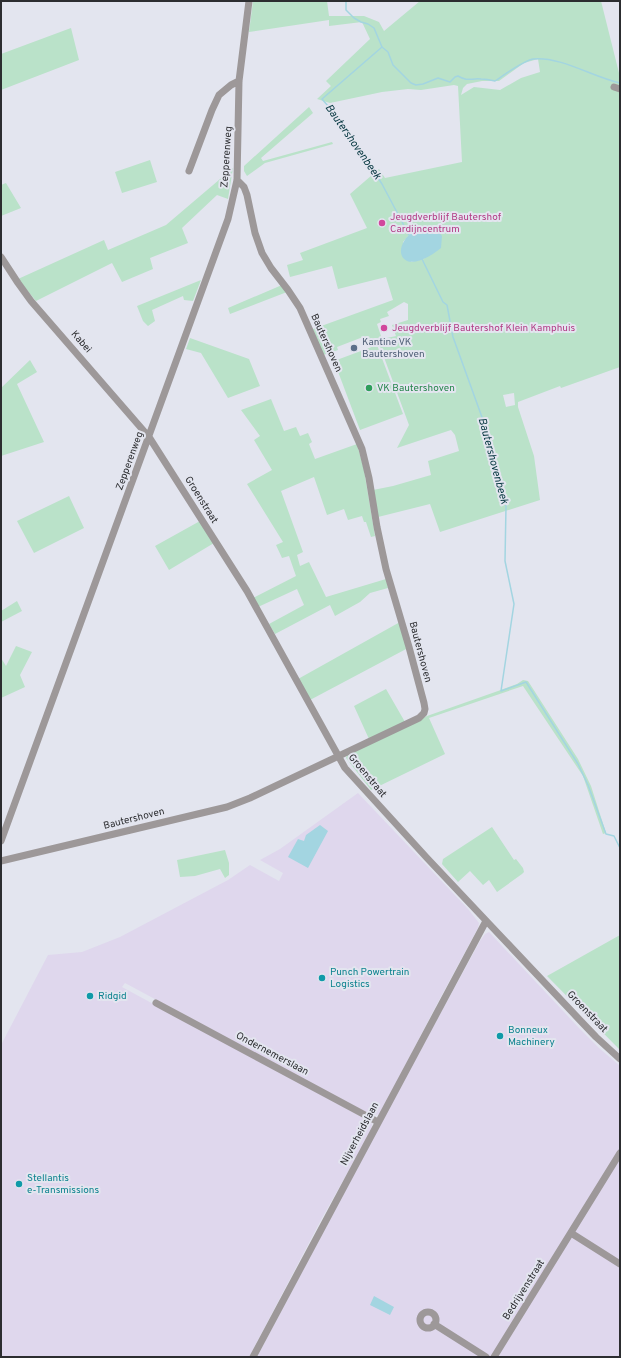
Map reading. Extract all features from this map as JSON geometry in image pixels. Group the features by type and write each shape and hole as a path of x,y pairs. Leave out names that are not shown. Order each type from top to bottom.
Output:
{"street":[{"name":"Zepperenweg","path":"1,841 220,242 233,200 237,180 240,81 249,1"},
{"path":"189,171 219,95 231,85 240,81"},
{"name":"Bautershoven","path":"1,861 227,807 250,798 338,756 367,744 423,715 425,709 409,647 386,569 369,478 362,450 300,308 262,253 255,233 247,195 244,187 237,180"},
{"name":"Kabei","path":"1,257 32,301 149,437"},
{"name":"Groenstraat","path":"149,437 247,591 345,768 486,921 596,1037 620,1059"},
{"name":"Nijverheidslaan","path":"253,1357 486,921"},
{"name":"Ondernemerslaan","path":"156,1003 378,1122"},
{"name":"Bedrijvenstraat","path":"494,1357 620,1153"},
{"path":"571,1233 620,1264"},
{"path":"434,1324 486,1357"}],"shaded area":[{"path":"358,793 468,909 479,923 478,928 380,1114 371,1115 125,983 122,987 371,1122 372,1124 371,1131 322,1218 249,1357 1,1357 1,1045 48,955 82,952 120,937 228,880 250,865 279,881 283,873 260,860 280,849"},
{"path":"489,932 579,1028 620,1066 620,1354 618,1357 257,1357 391,1104 480,941 485,934"}],"green space":[{"path":"253,1 327,1 329,16 364,16 379,22 384,31 420,1 601,1 620,77 620,367 561,388 560,386 518,402 518,407 534,456 540,500 440,532 430,504 378,517 373,490 431,475 428,461 459,451 455,435 451,430 397,448 409,425 378,341 367,345 363,337 337,347 338,350 323,355 313,329 393,300 386,277 338,289 332,266 290,277 287,265 303,260 300,253 367,228 350,194 379,169 385,178 462,162 458,86 454,85 421,90 408,89 382,92 330,103 317,99 331,86 326,81 370,39 362,22 329,26 329,20 249,32","holes":["538,59 540,72 521,78 500,90 474,87 461,95 463,88 467,84 482,81 499,81 524,63","437,229 424,259 411,262 403,242 411,233","404,302 408,304 408,320 392,325 396,336 382,339 377,324 381,322 380,319 389,316 387,312","514,393 515,405 506,407 503,395"]},
{"path":"71,28 79,60 1,90 1,54"},
{"path":"309,107 313,113 261,158 263,161 332,142 333,144 265,163 247,176 244,171 244,166"},
{"path":"150,160 157,182 122,193 115,172"},
{"path":"233,168 228,199 217,195 182,228 188,243 150,258 153,269 122,282 112,263 36,301 18,279 104,240 108,250 166,225"},
{"path":"6,183 21,208 1,216 1,185"},
{"path":"201,280 193,301 184,300 183,296 152,310 155,321 148,326 143,321 137,306"},
{"path":"282,285 287,292 230,314 228,308"},
{"path":"190,338 249,359 260,386 228,398 201,353 186,349"},
{"name":"VK Bautershoven","path":"377,345 403,414 360,430 334,361"},
{"path":"30,360 37,372 17,384 44,442 1,456 1,388"},
{"path":"271,399 284,431 296,427 300,436 308,433 312,442 309,444 315,459 357,444 364,470 375,536 371,537 366,522 364,522 362,516 348,520 344,509 327,515 314,477 281,491 303,552 297,555 300,566 309,562 326,597 386,579 388,588 370,593 360,602 335,616 330,605 275,634 269,624 304,605 297,589 258,607 253,598 296,576 289,556 282,558 276,545 283,542 247,484 272,470 254,440 260,436 241,410"},
{"path":"69,496 84,528 34,553 17,521"},
{"path":"200,521 214,543 169,570 155,546"},
{"path":"17,601 22,611 1,622 1,611"},
{"path":"400,622 408,648 310,700 298,679"},
{"path":"16,646 32,652 20,675 25,687 1,698 1,658 6,666"},
{"path":"523,680 528,681 578,759 591,786 606,833 603,834 583,776 523,686 429,718 445,754 371,790 346,758 347,755 427,716 517,684"},
{"path":"386,689 405,722 369,739 354,706"},
{"path":"492,827 514,860 516,859 523,868 524,872 497,892 489,880 483,885 470,871 458,882 442,864 443,859"},
{"path":"225,850 229,863 229,875 225,878 220,869 195,876 180,877 177,860"},
{"path":"620,935 620,1050 547,976"}],"water":[{"path":"437,229 442,236 441,248 430,256 416,262 407,261 403,258 401,251 403,242 409,235 417,231"},
{"path":"320,825 328,831 308,868 288,857 298,839 304,841 306,835"},
{"path":"374,1296 394,1307 390,1315 370,1305"}],"waterway":[{"path":"346,1 346,10 354,18 374,28 382,47 388,52 393,65 411,83 416,85 438,78 450,82 458,76 467,79 495,81 519,65 533,59 543,59 565,64 620,83"},
{"name":"Bautershovenbeek","path":"382,47 322,99 340,120 382,184 409,235"},
{"name":"Bautershovenbeek","path":"422,259 443,302 447,305 453,337 483,420 506,506 505,561 514,604 501,691 526,682 578,764 588,785 606,834 614,836 620,848"}],"place":[{"name":"Jeugdverblijf Bautershof Cardijncentrum","path":"382,223"},
{"name":"Jeugdverblijf Bautershof Klein Kamphuis","path":"384,328"},
{"name":"Kantine VK Bautershoven","path":"354,348"},
{"name":"VK Bautershoven","path":"369,388"},
{"name":"Punch Powertrain Logistics","path":"322,978"},
{"name":"Ridgid","path":"90,996"},
{"name":"Bonneux Machinery","path":"500,1036"},
{"name":"Stellantis e-Transmissions","path":"19,1184"}]}
